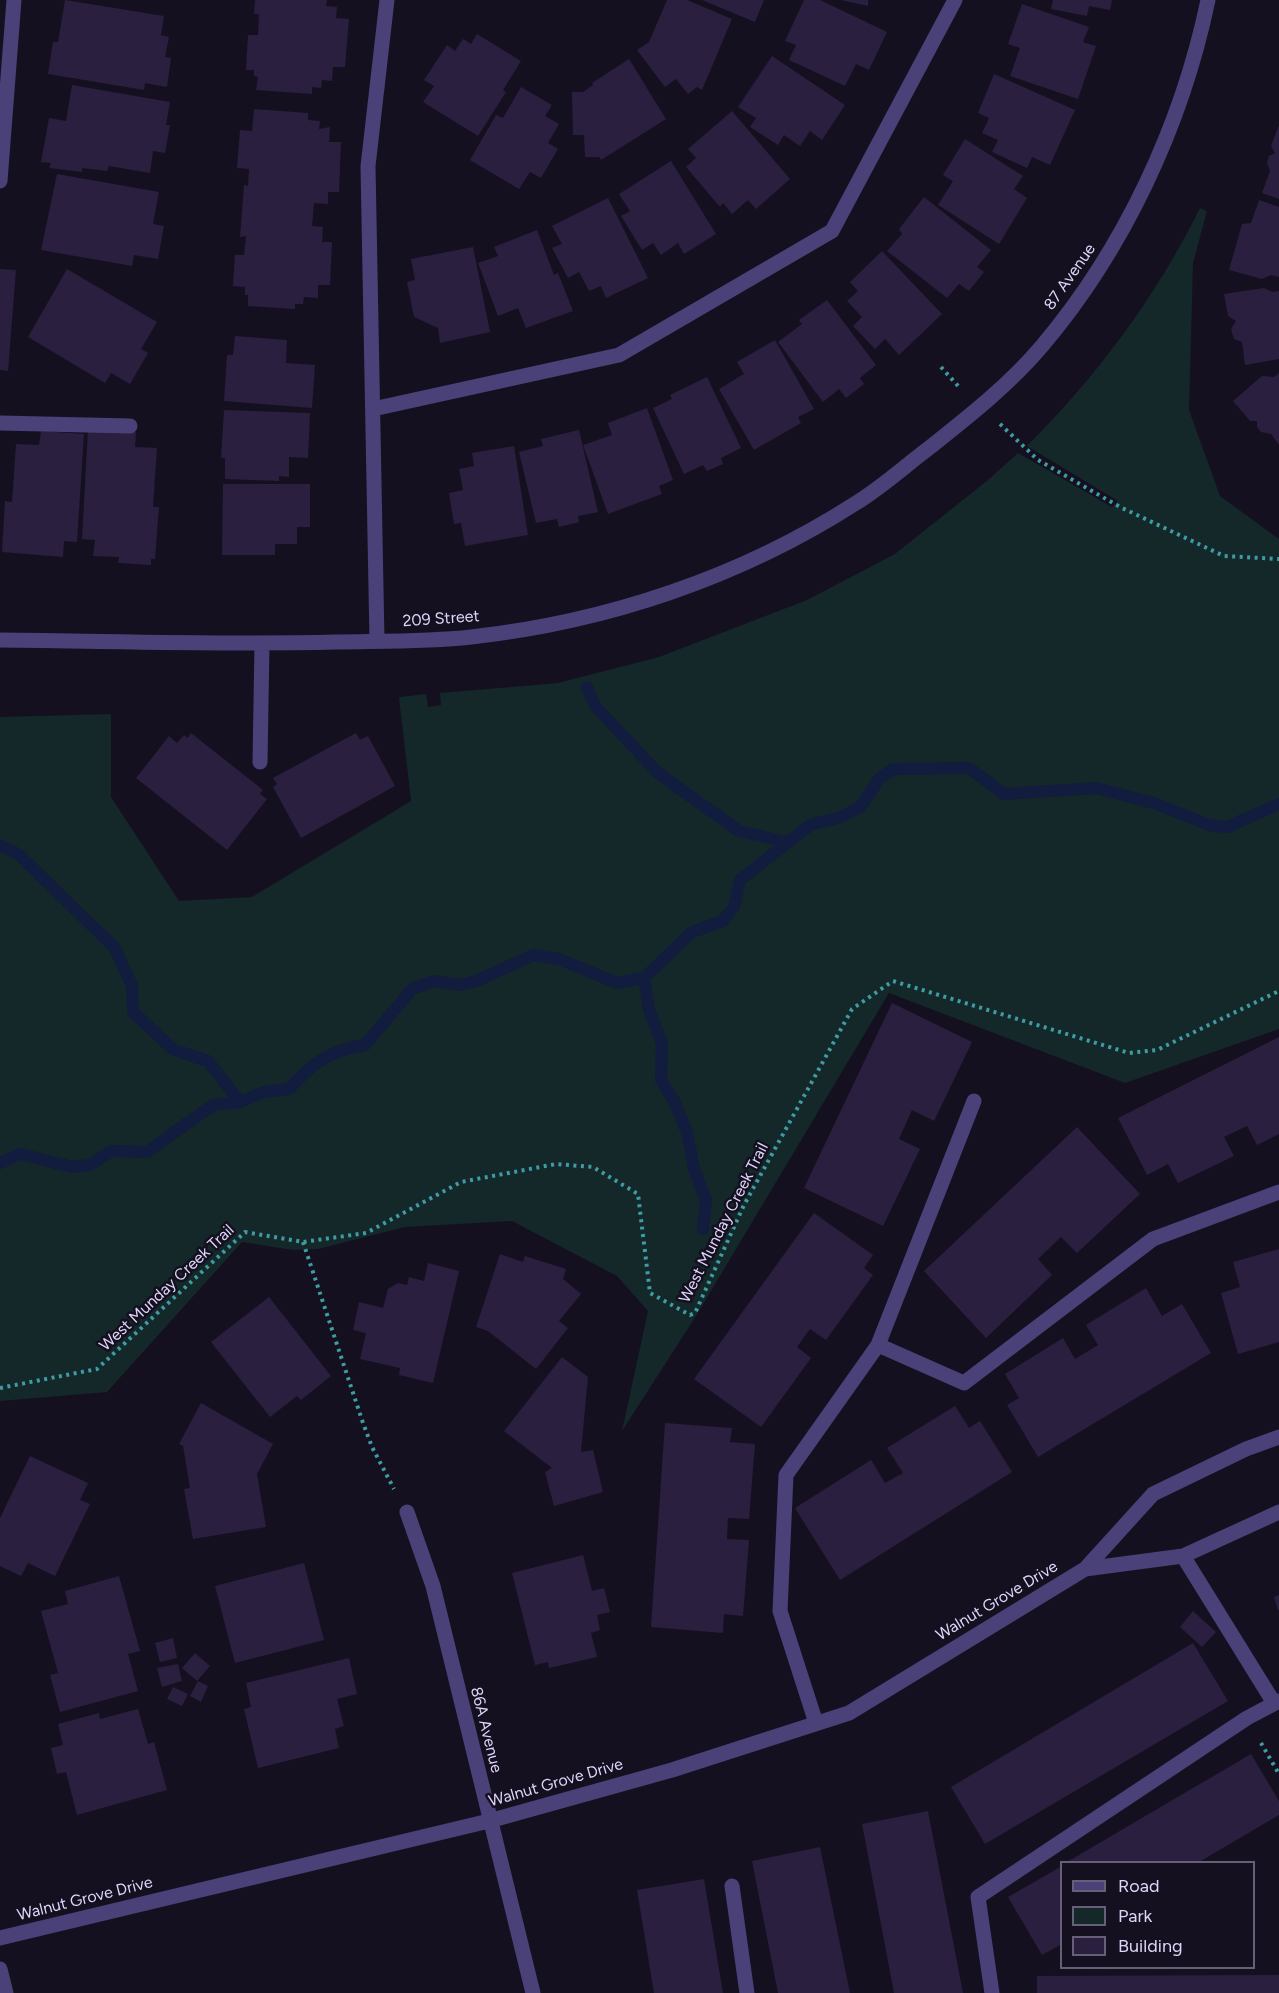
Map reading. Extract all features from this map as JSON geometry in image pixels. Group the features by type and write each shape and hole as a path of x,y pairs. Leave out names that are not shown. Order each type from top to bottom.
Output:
{"street":[{"path":"0,181 14,0"},
{"path":"377,641 368,166 387,0"},
{"path":"373,409 619,356 832,231 956,0"},
{"name":"87 Avenue","path":"858,502 974,412 1039,350 1076,303 1110,251 1165,140 1189,76 1208,0"},
{"path":"0,423 130,426"},
{"name":"209 Street","path":"0,639 262,644 470,637 543,626 614,611 748,564 858,502"},
{"path":"260,762 262,644"},
{"path":"816,1723 780,1611 786,1475 878,1345 974,1101"},
{"path":"878,1345 964,1383 1153,1239 1279,1192"},
{"name":"Walnut Grove Drive","path":"0,1938 489,1821 672,1770 849,1713 1085,1569 1153,1494 1246,1449 1279,1437"},
{"name":"86A Avenue","path":"407,1512 433,1586 533,1993"},
{"name":"Walnut Grove Drive","path":"1085,1569 1183,1556 1279,1512"},
{"path":"992,1993 978,1897 1247,1718 1276,1702 1183,1556"},
{"path":"732,1886 747,1993"},
{"path":"0,1969 6,1993"}],"path":[{"path":"942,367 963,392"},
{"path":"995,420 1018,444 1038,460 1120,507 1224,556 1279,559"},
{"name":"West Munday Creek Trail","path":"0,1388 97,1369 245,1232 303,1242 366,1233 461,1182 556,1164 593,1167 638,1194 647,1272 653,1295 690,1315 695,1312 744,1205 852,1009 893,981 1129,1053 1157,1050 1279,991"},
{"path":"303,1242 370,1443 407,1512"},
{"path":"1247,1718 1279,1774"}],"green space":[{"path":"1200,208 1207,211 1193,263 1189,410 1220,496 1279,539 1279,1029 1125,1083 889,993 696,1316 622,1431 648,1311 617,1276 512,1221 405,1227 318,1249 293,1250 242,1242 107,1392 0,1401 0,717 111,714 111,797 179,901 252,897 411,801 399,697 426,694 428,707 441,705 440,693 558,683 659,657 807,600 895,554 988,480 1018,453 1112,507 1118,501 1027,446 1077,392 1123,334 1164,273"}],"building":[{"path":"65,0 164,16 161,35 169,37 165,57 171,58 167,87 145,83 144,90 48,74 53,42 58,42"},
{"path":"255,0 327,0 326,6 337,7 336,18 349,19 345,67 333,67 332,81 322,80 321,88 312,87 312,94 256,90 258,77 254,76 254,70 246,70 248,35 258,35 259,14 254,14"},
{"path":"667,0 687,0 732,19 702,90 697,87 688,94 676,79 665,87 637,50 649,42"},
{"path":"702,0 764,0 755,22"},
{"path":"804,0 820,0 887,32 869,70 856,64 845,86 789,60 796,45 785,41"},
{"path":"841,0 868,0 868,6"},
{"path":"1053,0 1112,0 1110,10 1089,6 1087,16 1051,9"},
{"path":"1022,4 1089,27 1083,42 1096,46 1078,99 1010,76 1020,48 1008,44"},
{"path":"477,34 521,61 503,90 506,92 478,136 423,102 434,86 424,80 447,45 455,51 463,39 471,44"},
{"path":"772,56 845,105 822,140 810,131 800,146 784,135 778,145 750,127 756,118 738,107"},
{"path":"629,59 666,119 601,160 599,157 585,157 584,135 573,135 572,92 583,92 593,85 592,83"},
{"path":"994,74 1075,110 1050,165 1032,157 1027,168 992,152 998,140 982,133 989,118 978,113"},
{"path":"72,85 170,102 166,125 170,125 165,153 153,151 150,173 109,166 107,171 82,168 82,172 49,168 51,163 41,162 49,118 66,121"},
{"path":"521,87 552,105 545,116 559,124 548,143 558,149 541,178 530,172 519,189 470,160 496,115 503,118"},
{"path":"254,109 308,113 308,120 320,121 319,129 330,127 329,142 341,142 339,192 328,192 328,204 314,203 312,226 323,227 322,242 332,242 330,285 318,285 318,298 304,297 303,304 295,304 295,309 248,306 245,287 233,286 235,255 244,255 246,236 240,237 244,185 248,186 249,169 237,168 240,130 252,131"},
{"path":"732,111 790,179 756,209 748,200 732,214 723,203 720,207 686,167 696,158 688,149"},
{"path":"1279,125 1279,199 1262,193 1270,171 1267,163 1269,156 1275,153 1271,146"},
{"path":"965,139 1023,176 1014,189 1027,198 999,244 938,205 953,181 943,175"},
{"path":"671,161 716,234 684,254 678,243 661,255 653,243 642,250 621,216 630,211 619,194"},
{"path":"57,174 159,192 153,224 164,226 158,259 134,255 132,266 41,250"},
{"path":"924,197 991,250 977,267 984,272 969,291 959,284 947,298 887,251 902,234 899,229"},
{"path":"608,198 648,278 606,298 601,286 589,291 579,272 568,278 552,248 562,244 552,226"},
{"path":"1259,200 1279,207 1279,277 1271,275 1262,279 1229,270 1242,224 1251,223"},
{"path":"537,230 554,275 558,273 573,311 526,328 518,308 498,316 478,263 498,256 494,247"},
{"path":"473,247 490,332 440,343 438,328 414,317 407,282 415,280 411,259"},
{"path":"882,251 942,314 899,355 885,339 875,349 853,326 862,317 847,301 858,291 850,282"},
{"path":"0,269 16,270 8,371 0,370"},
{"path":"67,269 157,322 141,349 148,353 130,384 111,373 105,383 28,337"},
{"path":"1264,288 1272,292 1279,291 1279,359 1245,365 1242,342 1234,339 1231,329 1236,321 1228,316 1224,294"},
{"path":"827,300 876,365 860,378 864,384 846,398 839,389 823,402 778,342 802,324 799,320"},
{"path":"235,336 287,340 286,363 315,365 312,408 224,401 227,355 233,355"},
{"path":"775,340 814,409 798,417 801,423 754,450 719,389 744,374 737,362"},
{"path":"1279,373 1279,445 1271,434 1261,432 1257,427 1257,421 1250,421 1233,401 1262,376 1274,377"},
{"path":"707,377 741,448 721,458 723,464 707,471 703,465 684,474 653,408 672,399 670,395"},
{"path":"647,408 673,480 659,486 662,494 608,514 583,445 612,435 608,423"},
{"path":"224,410 310,413 308,458 289,457 289,477 279,476 279,481 225,479 225,458 221,458"},
{"path":"88,429 136,432 135,447 157,448 153,507 159,507 155,559 151,559 151,565 118,563 119,557 93,556 95,540 82,539"},
{"path":"579,430 598,512 578,516 579,522 559,527 557,519 536,523 519,452 543,446 541,439"},
{"path":"41,431 84,434 77,542 64,541 63,557 2,552 5,501 12,502 16,444 39,445"},
{"path":"514,446 528,535 465,546 461,523 454,524 449,493 463,490 459,469 474,466 472,453"},
{"path":"223,484 310,484 310,527 297,527 297,544 275,544 275,555 222,555"},
{"path":"191,733 263,790 260,794 267,799 227,850 136,778 169,736 177,743 184,735 188,738"},
{"path":"356,733 360,740 368,736 395,786 301,838 273,787 277,784 273,778"},
{"path":"892,1003 972,1042 934,1121 912,1110 899,1139 920,1149 883,1226 804,1188"},
{"path":"1279,1037 1279,1134 1257,1145 1247,1126 1224,1137 1234,1156 1178,1183 1168,1164 1147,1175 1118,1118"},
{"path":"1077,1127 1140,1194 1077,1253 1061,1237 1038,1259 1052,1275 986,1338 924,1271"},
{"path":"814,1213 873,1255 864,1268 873,1275 826,1340 810,1329 797,1347 811,1358 761,1427 694,1379"},
{"path":"1279,1249 1279,1342 1238,1354 1221,1293 1240,1287 1233,1262"},
{"path":"500,1254 523,1262 525,1256 566,1269 563,1279 581,1294 559,1321 568,1328 536,1369 488,1331 476,1327"},
{"path":"428,1263 459,1271 433,1383 399,1375 400,1368 360,1359 366,1333 353,1330 359,1302 383,1308 388,1289 398,1283 407,1285 409,1277 424,1281"},
{"path":"1146,1288 1162,1316 1182,1304 1211,1353 1038,1457 1007,1405 1019,1398 1005,1374 1063,1338 1075,1359 1098,1345 1086,1325"},
{"path":"269,1297 331,1376 301,1400 297,1396 270,1417 211,1342"},
{"path":"562,1357 588,1377 581,1452 593,1450 603,1492 554,1506 545,1472 552,1468 504,1431"},
{"path":"201,1403 273,1444 257,1474 266,1527 193,1539 184,1489 190,1488 183,1446 179,1444"},
{"path":"955,1406 969,1428 980,1421 1012,1472 840,1580 795,1508 871,1460 885,1483 903,1473 887,1448"},
{"path":"665,1423 732,1428 730,1442 755,1444 749,1519 728,1518 727,1539 749,1540 743,1616 724,1614 723,1633 651,1627"},
{"path":"30,1456 88,1483 80,1500 90,1504 55,1576 28,1563 21,1576 0,1566 0,1518"},
{"path":"583,1555 592,1591 604,1588 610,1612 597,1615 600,1630 591,1633 597,1657 549,1668 548,1662 535,1665 512,1573"},
{"path":"304,1563 324,1640 235,1663 215,1586"},
{"path":"119,1576 140,1651 128,1654 138,1691 60,1712 50,1675 58,1673 41,1611 68,1604 65,1591"},
{"path":"1279,1595 1279,1610 1278,1610 1274,1597"},
{"path":"1193,1611 1216,1632 1202,1647 1180,1627"},
{"path":"173,1638 177,1658 160,1662 155,1643"},
{"path":"1193,1643 1228,1701 985,1844 951,1787"},
{"path":"195,1653 210,1666 197,1681 182,1668"},
{"path":"349,1658 357,1694 337,1699 344,1726 335,1729 339,1748 258,1768 244,1709 251,1707 246,1683"},
{"path":"178,1664 182,1681 162,1687 157,1668"},
{"path":"198,1681 208,1686 201,1702 190,1696"},
{"path":"173,1687 188,1694 182,1706 167,1699"},
{"path":"138,1709 148,1744 154,1742 167,1790 77,1815 66,1772 57,1774 51,1748 63,1745 58,1724 99,1713 100,1719"},
{"path":"1251,1754 1279,1801 1279,1815 1201,1861 1069,1861"},
{"path":"928,1811 963,1993 894,1993 862,1824"},
{"path":"820,1847 850,1993 778,1993 752,1861"},
{"path":"1060,1867 1060,1945 1042,1955 1008,1897"},
{"path":"704,1879 723,1993 654,1993 637,1890"},
{"path":"1279,1975 1279,1993 1037,1993 1037,1976"}],"waterway":[{"path":"587,687 595,706 658,773 739,831 786,842"},
{"path":"0,1163 20,1154 72,1167 90,1165 111,1151 147,1152 213,1105 240,1102 264,1092 289,1089 322,1059 331,1054 365,1045 412,989 434,981 460,985 476,981 534,955 559,959 617,983 644,978 692,932 723,921 734,907 740,880 810,825 841,817 860,807 880,778 893,769 969,768 1004,794 1096,788 1154,803 1209,825 1227,827 1279,804"},
{"path":"0,845 18,854 115,948 132,986 133,1012 174,1050 208,1061 240,1102"},
{"path":"644,978 649,1009 662,1044 661,1080 674,1101 687,1132 694,1169 706,1200 703,1229"}]}
